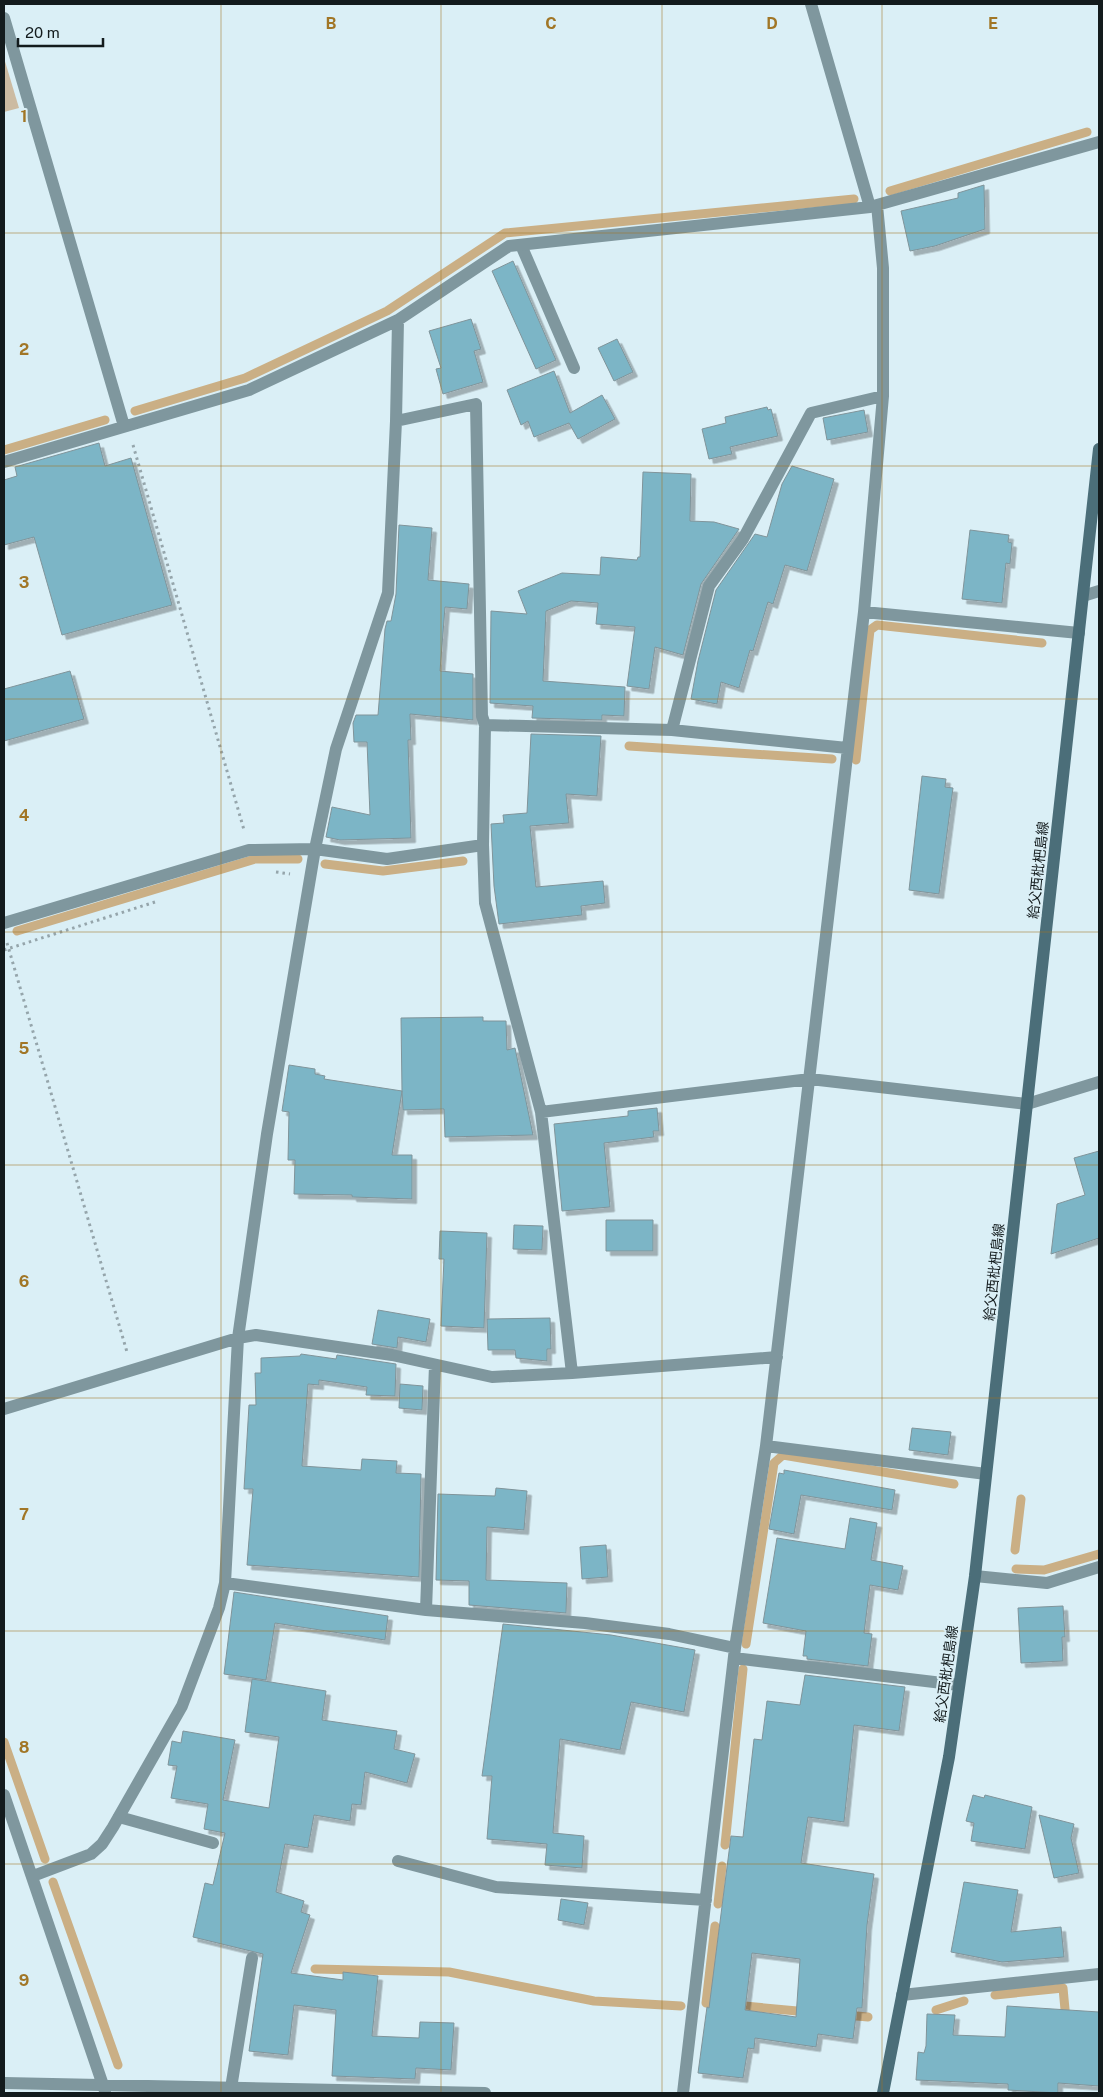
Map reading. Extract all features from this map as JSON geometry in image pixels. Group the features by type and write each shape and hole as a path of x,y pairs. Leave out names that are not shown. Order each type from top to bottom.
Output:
{"main road":[{"name":"給父西枇杷島線","path":"883,2093 949,1757 975,1576 1099,449"}],"street":[{"path":"683,2093 735,1653 766,1446 810,1079 864,612 883,396 883,268 873,206 811,4"},
{"path":"4,18 126,426"},
{"path":"4,462 249,390 398,320 509,246 873,206 1099,142"},
{"path":"521,245 574,368"},
{"path":"33,1876 91,1854 102,1844 119,1818 182,1706 219,1608 225,1583 238,1338 266,1134 310,876 336,749 388,593 396,421 398,320"},
{"path":"672,730 709,586 743,539 811,413 883,396"},
{"path":"396,421 476,404 482,716 485,726 483,846 486,903 541,1112 572,1373"},
{"path":"1083,596 1099,591"},
{"path":"864,612 1079,633"},
{"path":"485,726 672,730 847,748"},
{"path":"4,923 249,850 315,849 387,859 483,846"},
{"path":"541,1112 810,1079 1027,1104 1099,1082"},
{"path":"4,1409 238,1338 256,1335 392,1355 492,1377 572,1373 777,1357"},
{"path":"426,1610 435,1365"},
{"path":"766,1446 986,1474"},
{"path":"975,1576 1046,1583 1099,1567"},
{"path":"225,1583 426,1610 585,1623 670,1634 735,1653 959,1685"},
{"path":"4,1796 105,2089"},
{"path":"119,1818 213,1843"},
{"path":"398,1861 496,1888 706,1900"},
{"path":"231,2088 252,1958"},
{"path":"902,1995 1099,1974"},
{"path":"4,2083 105,2089 231,2088 485,2093"}],"path":[{"path":"126,426 249,850"},
{"path":"273,872 310,876"},
{"path":"4,950 160,900"},
{"path":"6,940 132,1371"}],"shaded area":[{"path":"4,58 19,108 4,112"}],"building":[{"path":"984,185 985,229 935,246 910,251 901,211 958,198 958,193"},
{"path":"513,261 556,360 536,369 492,271"},
{"path":"471,319 481,349 474,351 483,382 443,394 436,369 441,368 429,331"},
{"path":"617,339 633,372 614,381 598,348"},
{"path":"554,371 570,413 602,395 615,419 578,439 569,423 534,437 528,421 521,425 507,390"},
{"path":"767,407 768,410 771,409 778,436 730,447 732,454 709,459 702,429 726,423 725,417"},
{"path":"864,410 868,432 827,440 823,418"},
{"path":"99,443 105,466 131,458 172,605 62,635 34,537 4,545 4,480 17,476 15,467"},
{"path":"792,466 834,479 807,571 785,565 773,604 768,602 753,651 750,650 739,688 721,682 717,704 691,699 698,661 716,590 755,534 767,537 782,484"},
{"path":"643,472 691,474 690,521 714,522 739,529 701,584 683,655 655,647 649,689 627,686 635,627 596,624 598,603 571,601 546,611 543,681 625,687 624,716 602,715 602,720 532,718 533,706 490,703 491,611 527,614 518,591 562,573 600,575 601,557 637,560 640,557"},
{"path":"399,525 432,528 428,580 469,584 467,609 445,607 440,671 473,674 473,720 410,714 411,740 408,740 411,838 340,840 326,837 332,807 370,815 367,742 354,742 353,723 356,715 378,715 385,629 387,621 391,621 396,594"},
{"path":"970,530 1009,535 1008,542 1012,543 1010,564 1006,563 1002,603 962,599"},
{"path":"70,671 84,719 4,741 4,689"},
{"path":"531,734 601,736 597,796 566,794 569,823 530,826 536,887 603,881 605,903 581,906 582,915 499,924 494,886 491,824 504,823 503,815 527,813"},
{"path":"922,776 946,779 945,787 953,788 939,894 909,890"},
{"path":"483,1017 483,1021 506,1021 507,1050 515,1048 533,1135 445,1137 444,1109 403,1110 401,1018"},
{"path":"289,1065 315,1069 315,1074 325,1076 324,1079 402,1091 392,1155 412,1155 412,1199 294,1194 295,1160 288,1160 289,1112 282,1111"},
{"path":"657,1108 659,1131 653,1131 654,1137 604,1143 610,1207 562,1211 554,1124 628,1116 628,1111"},
{"path":"1099,1151 1099,1238 1051,1254 1057,1204 1085,1195 1074,1158"},
{"path":"606,1220 653,1220 653,1251 606,1251"},
{"path":"514,1225 543,1226 542,1250 513,1249"},
{"path":"440,1231 487,1233 484,1328 441,1326 444,1259 439,1259"},
{"path":"378,1310 430,1319 426,1342 398,1337 397,1348 372,1344"},
{"path":"550,1318 551,1349 547,1349 547,1361 516,1358 515,1350 488,1350 487,1319"},
{"path":"301,1354 336,1359 337,1355 396,1364 395,1396 366,1395 367,1387 319,1380 319,1385 308,1384 302,1466 361,1470 362,1459 397,1461 396,1473 421,1474 419,1577 247,1565 253,1489 244,1489 249,1405 256,1405 255,1373 261,1373 261,1358 300,1356"},
{"path":"400,1384 423,1386 422,1410 399,1408"},
{"path":"912,1428 951,1432 948,1455 909,1450"},
{"path":"784,1470 895,1490 892,1510 801,1495 794,1534 769,1529 779,1473 784,1474"},
{"path":"496,1488 527,1491 524,1530 487,1527 486,1580 567,1583 566,1613 469,1605 469,1581 436,1580 438,1494 495,1496"},
{"path":"850,1518 877,1523 871,1560 903,1566 898,1590 870,1585 864,1633 872,1634 868,1666 807,1659 807,1656 803,1656 806,1631 763,1623 777,1538 845,1549"},
{"path":"606,1545 608,1577 582,1579 580,1547"},
{"path":"234,1592 388,1616 385,1640 275,1623 266,1680 224,1674"},
{"path":"1063,1606 1065,1637 1062,1637 1063,1661 1021,1663 1018,1608"},
{"path":"503,1624 611,1635 695,1650 684,1712 631,1702 620,1750 560,1739 553,1833 584,1836 582,1868 545,1865 547,1844 487,1839 492,1776 482,1776"},
{"path":"805,1675 905,1687 899,1731 854,1725 844,1822 808,1817 801,1863 874,1874 867,1925 862,2008 857,2008 853,2039 818,2034 816,2047 755,2038 754,2049 748,2048 743,2078 698,2073 707,2007 709,2008 731,1836 743,1837 754,1739 762,1740 767,1701 800,1705","holes":["752,1953 800,1959 796,2017 745,2010"]},
{"path":"252,1679 326,1691 322,1720 397,1731 394,1749 415,1754 407,1783 365,1772 361,1805 352,1804 350,1821 314,1815 308,1848 285,1844 276,1892 304,1901 301,1912 310,1915 291,1973 343,1980 343,1972 378,1976 372,2036 419,2038 420,2022 454,2023 451,2070 416,2068 415,2079 332,2076 336,2010 294,2005 288,2055 249,2051 263,1954 193,1937 205,1883 213,1885 225,1833 204,1829 208,1804 171,1798 177,1766 168,1765 172,1741 181,1743 183,1731 235,1740 223,1800 269,1808 279,1737 245,1732"},
{"path":"973,1795 984,1798 985,1795 1032,1807 1025,1849 971,1841 974,1823 966,1821"},
{"path":"1039,1815 1074,1824 1071,1838 1079,1873 1054,1878"},
{"path":"964,1882 1018,1890 1011,1932 1061,1927 1064,1957 1002,1962 951,1952"},
{"path":"561,1899 588,1903 584,1925 558,1920"},
{"path":"1007,2006 1099,2012 1099,2086 1058,2083 1058,2093 1008,2090 1008,2084 916,2080 918,2052 924,2053 926,2046 927,2014 955,2015 953,2035 1005,2037"}],"waterway":[{"path":"890,191 1087,132"},
{"path":"135,411 245,378 387,311 505,233 854,199"},
{"path":"4,450 105,420"},
{"path":"856,760 870,630 877,625 1042,643"},
{"path":"629,746 832,759"},
{"path":"17,931 255,859 298,859"},
{"path":"325,864 383,871 463,861"},
{"path":"746,1644 774,1463 783,1455 954,1484"},
{"path":"1015,1550 1021,1499"},
{"path":"1016,1569 1044,1570 1099,1554"},
{"path":"725,1845 743,1669"},
{"path":"4,1742 45,1859"},
{"path":"718,1904 722,1866"},
{"path":"53,1882 118,2065"},
{"path":"715,1926 706,2003 721,2004"},
{"path":"315,1969 449,1972 594,2001 681,2006"},
{"path":"995,1995 1063,1988 1066,2020"},
{"path":"936,2010 964,2001"},
{"path":"734,2005 808,2012"},
{"path":"846,2015 868,2017"}]}
